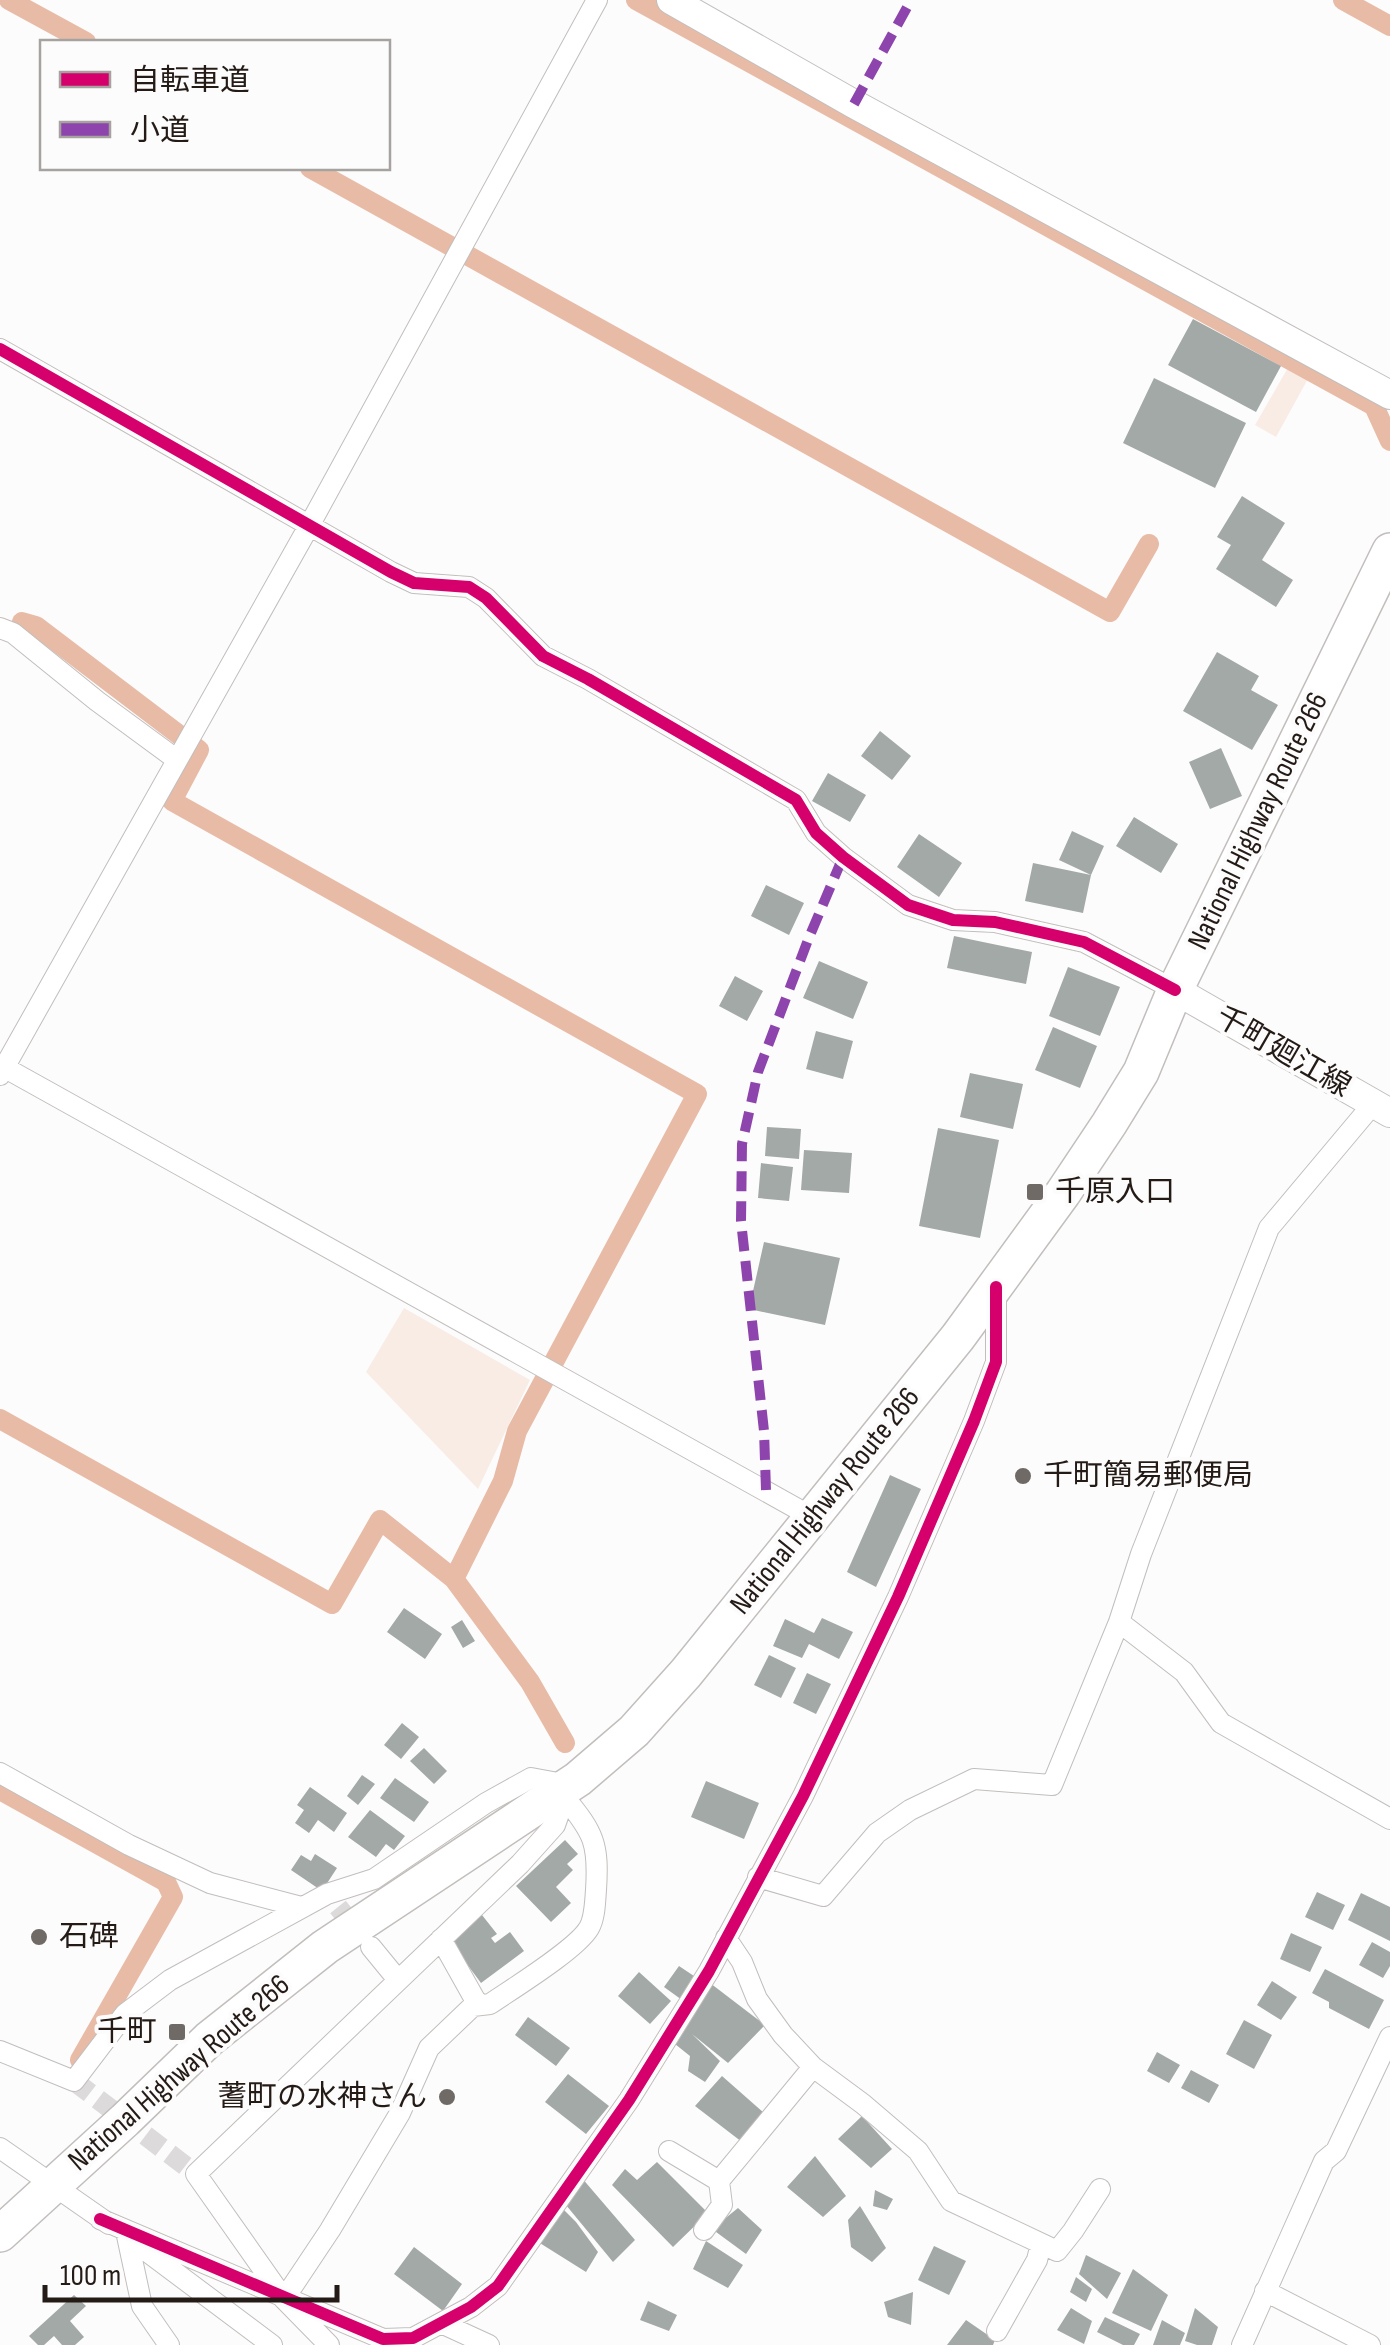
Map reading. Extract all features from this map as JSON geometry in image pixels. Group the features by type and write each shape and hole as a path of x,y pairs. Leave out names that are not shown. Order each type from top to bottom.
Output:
{"highway":[{"name":"National Highway Route 266","path":"0,2234 209,2039 325,1946 567,1791 634,1731 686,1673 996,1288 1142,1072 1175,990 1390,551"}],"street":[{"path":"597,0 308,526 1,1069 812,1517"},
{"path":"671,0 1390,395"},
{"path":"1,353 414,582 468,587 486,598 543,656 796,800 816,833 908,905 953,920 994,922 1084,942 1175,990"},
{"path":"0,628 13,633 176,759"},
{"name":"千町廻江線","path":"1175,990 1381,1108"},
{"path":"758,1877 823,1896 877,1832 926,1802 974,1779 1052,1785 1120,1622 1142,1554 1269,1228 1381,1108"},
{"path":"0,2148 46,2192 382,2339 413,2338 470,2307 498,2286 629,2100 709,1972 802,1796 898,1597 974,1421 996,1362 996,1288"},
{"path":"1120,1622 1184,1672 1221,1723 1390,1819"},
{"path":"0,1773 129,1844 210,1883 301,1908"},
{"path":"0,2051 74,2080 112,2028 170,1980 301,1908 333,1900 374,1880 486,1803 531,1778 567,1791 596,1847 595,1905 590,1927 576,1943 490,2004 473,2006 429,2048 400,2113 284,2299"},
{"path":"328,2345 284,2299 196,2174 520,1864 556,1825 567,1791"},
{"path":"726,1938 742,1962 756,1999 783,2036 813,2067 918,2151 951,2201 1057,2251 1100,2189"},
{"path":"440,1939 478,2005"},
{"path":"371,1947 398,1980"},
{"path":"1242,2345 1324,2162 1336,2151 1390,2037"},
{"path":"704,2230 722,2205 719,2180 813,2067"},
{"path":"669,2150 719,2180"},
{"path":"100,2218 272,2345"},
{"path":"127,2236 142,2306 169,2345"},
{"path":"997,2331 1036,2260 1040,2244"},
{"path":"1265,2291 1370,2345"},
{"path":"441,2322 489,2345"}],"shaded area":[{"path":"1289,366 1309,377 1276,437 1255,425"},
{"path":"404,1308 530,1380 478,1489 366,1372"}],"building":[{"path":"1193,319 1281,366 1256,412 1168,365"},
{"path":"1154,378 1246,423 1215,488 1123,443"},
{"path":"1242,496 1285,523 1262,560 1293,580 1276,607 1216,569 1231,545 1217,537"},
{"path":"1217,652 1259,676 1251,690 1278,705 1252,750 1183,711"},
{"path":"880,731 911,756 892,780 861,756"},
{"path":"1221,748 1242,796 1210,809 1189,762"},
{"path":"828,773 866,795 850,822 812,801"},
{"path":"1134,817 1178,844 1161,873 1116,846"},
{"path":"1072,831 1104,846 1091,875 1059,860"},
{"path":"919,834 962,863 939,897 897,867"},
{"path":"1033,863 1091,875 1083,913 1025,901"},
{"path":"766,885 804,903 789,935 751,916"},
{"path":"954,936 1032,952 1026,984 947,968"},
{"path":"819,961 868,982 853,1019 803,998"},
{"path":"1068,967 1120,987 1100,1036 1049,1016"},
{"path":"735,976 763,991 747,1021 719,1006"},
{"path":"1053,1027 1097,1046 1080,1088 1035,1070"},
{"path":"816,1031 853,1041 843,1079 806,1069"},
{"path":"970,1073 1023,1084 1013,1129 960,1117"},
{"path":"767,1127 801,1129 799,1159 765,1156"},
{"path":"938,1128 999,1140 980,1238 919,1226"},
{"path":"804,1150 852,1153 849,1193 801,1190"},
{"path":"761,1163 793,1167 789,1201 758,1198"},
{"path":"764,1242 840,1258 825,1325 749,1309"},
{"path":"890,1475 921,1489 876,1587 847,1572"},
{"path":"404,1608 442,1634 425,1659 387,1632"},
{"path":"822,1618 853,1632 839,1659 809,1644 802,1658 773,1646 785,1619 814,1633"},
{"path":"462,1620 475,1641 463,1648 451,1627"},
{"path":"769,1655 796,1668 781,1698 754,1685"},
{"path":"807,1673 831,1684 816,1714 793,1703"},
{"path":"402,1723 419,1737 401,1759 384,1745"},
{"path":"424,1748 447,1771 434,1784 410,1761"},
{"path":"362,1775 375,1784 358,1805 347,1796"},
{"path":"395,1778 429,1802 414,1822 380,1798"},
{"path":"706,1781 759,1803 744,1839 691,1817"},
{"path":"310,1787 347,1813 334,1832 318,1820 309,1833 295,1823 304,1810 297,1805"},
{"path":"370,1810 405,1836 394,1850 386,1844 376,1857 348,1837"},
{"path":"565,1840 578,1854 567,1864 573,1870 556,1887 571,1903 551,1922 516,1886"},
{"path":"315,1854 337,1868 322,1891 291,1870 301,1855 311,1861"},
{"path":"1317,1892 1345,1905 1333,1930 1305,1917"},
{"path":"1361,1893 1390,1907 1390,1941 1348,1920"},
{"path":"482,1915 497,1934 491,1938 495,1943 510,1932 524,1951 481,1983 449,1940"},
{"path":"1291,1933 1322,1947 1310,1972 1280,1959"},
{"path":"1372,1942 1390,1952 1390,1966 1383,1978 1359,1965"},
{"path":"679,1966 697,1978 682,2000 664,1987"},
{"path":"1325,1969 1384,2000 1369,2029 1329,2008 1329,2002 1312,1993"},
{"path":"639,1972 671,2001 650,2024 618,1996"},
{"path":"1272,1981 1297,1997 1281,2020 1257,2005"},
{"path":"710,1983 765,2025 728,2063 692,2034 720,2061 705,2082 688,2071 690,2056 675,2044"},
{"path":"528,2017 570,2048 556,2066 515,2035"},
{"path":"1244,2020 1272,2035 1254,2069 1226,2054"},
{"path":"1157,2052 1180,2065 1169,2083 1147,2071"},
{"path":"1191,2070 1219,2085 1209,2103 1181,2088"},
{"path":"568,2074 609,2106 586,2134 545,2102"},
{"path":"722,2076 765,2114 742,2142 695,2106"},
{"path":"862,2116 892,2149 871,2168 838,2139"},
{"path":"815,2156 846,2196 823,2217 787,2187"},
{"path":"657,2162 708,2213 673,2247 612,2185 625,2169 637,2180"},
{"path":"581,2177 635,2240 613,2262 561,2199"},
{"path":"875,2190 893,2199 887,2210 873,2206"},
{"path":"558,2204 598,2252 586,2272 535,2240"},
{"path":"860,2206 886,2248 872,2262 851,2247 848,2220"},
{"path":"738,2208 762,2230 746,2254 712,2229"},
{"path":"706,2241 743,2265 728,2288 693,2269"},
{"path":"934,2246 966,2261 949,2295 918,2280"},
{"path":"414,2247 462,2284 443,2311 394,2274"},
{"path":"1086,2255 1121,2273 1107,2299 1079,2274"},
{"path":"1133,2269 1168,2295 1151,2331 1112,2313"},
{"path":"1076,2277 1092,2289 1086,2302 1070,2292"},
{"path":"913,2292 911,2325 888,2317 884,2302"},
{"path":"74,2295 86,2306 70,2321 84,2337 75,2345 62,2345 54,2336 38,2345 29,2336"},
{"path":"648,2301 677,2315 669,2331 640,2320"},
{"path":"1071,2308 1092,2321 1084,2344 1057,2330"},
{"path":"1195,2308 1218,2327 1212,2345 1185,2341"},
{"path":"1105,2317 1140,2334 1134,2345 1123,2345 1097,2332"},
{"path":"966,2320 995,2340 993,2345 947,2345"},
{"path":"1162,2320 1185,2333 1180,2345 1153,2345"}],"waterway":[{"path":"9,0 82,40"},
{"path":"636,0 1374,406 1390,441"},
{"path":"1343,0 1390,26"},
{"path":"314,170 1110,612 1149,544"},
{"path":"22,622 36,626 199,750 172,801 697,1094 517,1431 503,1481 454,1579"},
{"path":"0,1419 332,1604 380,1520 454,1579 530,1682 565,1743"},
{"path":"0,1790 166,1882 173,1897 80,2060"}],"tunnel":[{"path":"338,1907 360,1934"},
{"path":"74,2081 196,2174"}],"marked path":[{"path":"854,104 911,0"},
{"path":"766,1490 764,1431 741,1221 742,1144 758,1072 843,857"}],"cycle path":[{"path":"0,349 391,572 414,583 469,587 486,598 543,656 796,800 816,833 908,905 953,920 995,922 1084,942 1175,990"},
{"path":"100,2219 383,2339 413,2338 471,2307 498,2286 629,2100 709,1971 803,1796 898,1597 974,1421 996,1362 996,1287"}],"place":[{"name":"千原入口","path":"1035,1192"},
{"name":"千町簡易郵便局","path":"1023,1476"},
{"name":"石碑","path":"39,1937"},
{"name":"千町","path":"177,2032"},
{"name":"蓍町の水神さん","path":"447,2097"}]}
